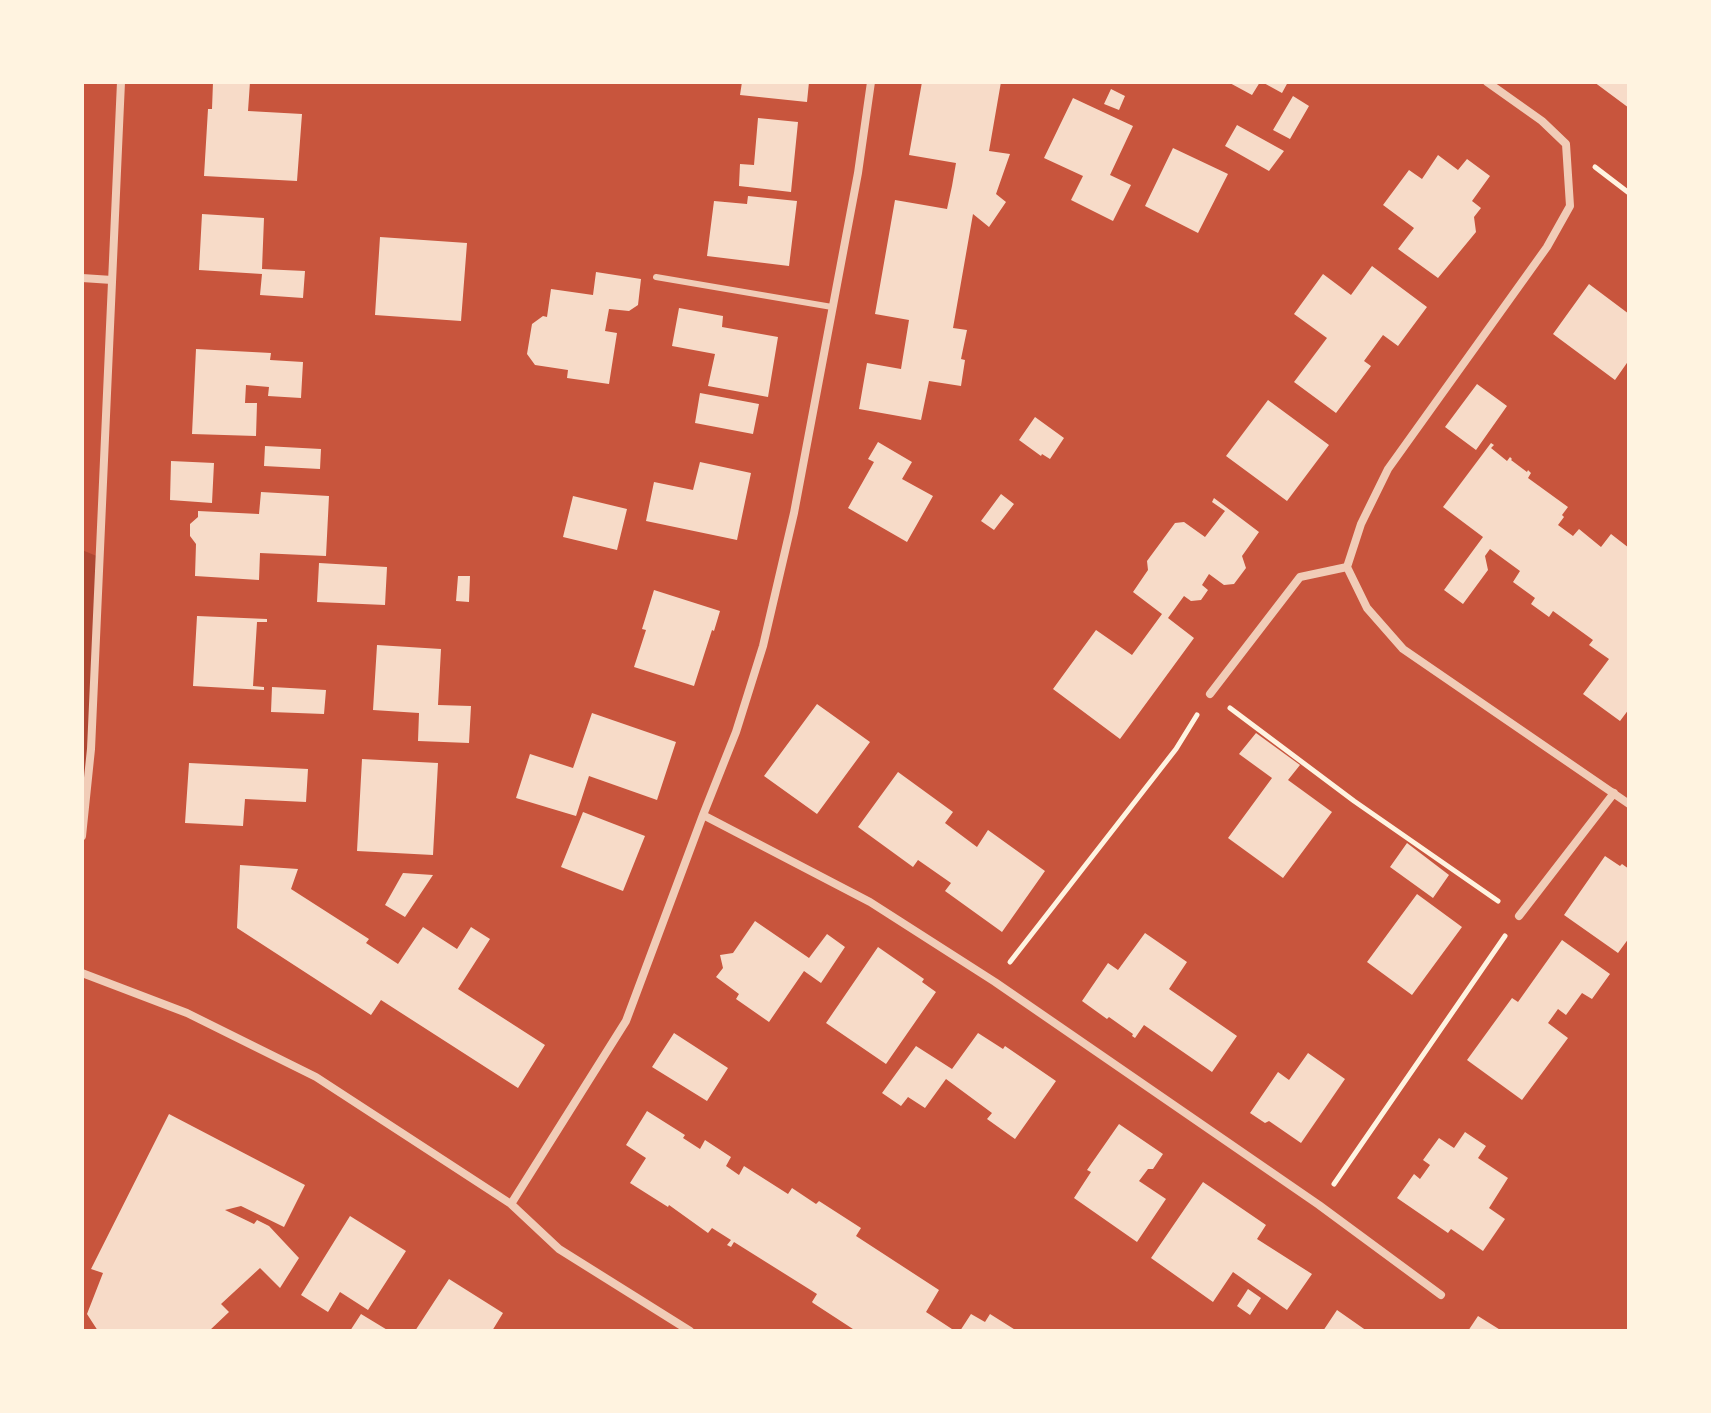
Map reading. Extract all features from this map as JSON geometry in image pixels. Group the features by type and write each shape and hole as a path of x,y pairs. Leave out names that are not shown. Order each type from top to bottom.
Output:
{"street":[{"path":"82,836 91,749 121,82"},
{"path":"511,1204 626,1021 736,732 763,646 794,513 858,173 871,82"},
{"path":"1487,82 1542,121 1566,144 1570,206 1547,247 1388,469 1361,524 1347,567 1367,608 1403,649 1629,804"},
{"path":"82,278 112,280"},
{"path":"1210,694 1300,577 1347,567"},
{"path":"1519,916 1614,793"},
{"path":"703,815 870,902 995,982 1319,1205 1441,1295"},
{"path":"82,973 187,1013 316,1077 511,1204 559,1249 690,1331"}],"lane":[{"path":"656,277 832,307"}],"path":[{"path":"995,982 1176,749 1210,694 1354,801 1519,916 1319,1205"}],"shaded area":[{"path":"82,550 99,557 82,836"}],"building":[{"path":"213,82 250,82 248,111 302,114 297,181 204,176 208,109 212,109"},
{"path":"742,82 809,82 807,102 740,95"},
{"path":"922,82 1001,82 989,151 1010,154 996,194 1006,202 989,227 973,214 953,328 967,330 961,359 965,360 961,386 929,381 921,420 859,409 867,363 901,369 909,320 875,314 895,200 947,209 952,186 956,163 909,155"},
{"path":"1228,82 1260,82 1252,95"},
{"path":"1262,82 1288,82 1282,93"},
{"path":"1594,82 1629,82 1629,108"},
{"path":"1111,89 1125,96 1119,110 1104,104"},
{"path":"1293,96 1309,106 1290,139 1273,130"},
{"path":"1073,98 1133,126 1110,175 1131,185 1113,221 1071,200 1083,176 1044,158"},
{"path":"758,118 798,122 791,192 739,186 740,164 754,165"},
{"path":"1237,125 1284,151 1269,171 1225,146"},
{"path":"1173,148 1228,174 1198,233 1145,206"},
{"path":"1438,155 1458,170 1467,159 1490,176 1472,201 1481,208 1474,217 1476,232 1438,278 1398,249 1414,228 1383,205 1409,170 1422,179"},
{"path":"748,196 797,201 789,266 707,256 714,201 747,204"},
{"path":"202,214 264,218 262,269 305,271 303,298 260,295 262,274 199,270"},
{"path":"380,237 467,243 461,321 375,315"},
{"path":"1372,266 1427,307 1398,346 1383,335 1364,361 1371,366 1336,413 1294,382 1327,338 1294,314 1323,274 1351,295"},
{"path":"596,272 641,279 638,305 629,311 609,309 605,331 617,333 609,384 567,378 568,370 535,365 527,354 532,324 543,316 547,317 551,289 593,295"},
{"path":"1589,284 1629,314 1629,360 1615,380 1553,334"},
{"path":"679,308 723,316 722,327 778,337 768,397 708,386 715,354 672,346"},
{"path":"196,349 271,353 270,360 303,362 301,398 268,396 269,387 246,385 245,403 257,403 256,436 192,434"},
{"path":"1477,384 1507,406 1476,450 1445,427"},
{"path":"700,393 759,404 753,434 695,423"},
{"path":"1268,400 1329,445 1287,501 1226,456"},
{"path":"1035,417 1064,438 1050,459 1019,440"},
{"path":"878,442 912,462 902,479 933,496 907,542 848,508 874,462 868,459"},
{"path":"1491,443 1494,445 1491,448 1507,461 1510,457 1528,470 1531,473 1528,478 1568,507 1558,525 1573,536 1579,529 1601,547 1611,534 1629,548 1629,709 1620,721 1583,694 1609,659 1589,645 1593,640 1553,611 1549,617 1531,604 1535,598 1513,582 1520,571 1490,549 1485,556 1488,570 1463,604 1444,590 1483,537 1443,507"},
{"path":"265,446 321,449 320,469 264,466"},
{"path":"171,461 214,463 212,503 170,500"},
{"path":"700,462 751,473 737,540 646,521 654,482 693,490"},
{"path":"261,492 329,496 326,556 260,553 259,580 195,576 196,544 190,536 190,524 198,517 198,511 259,514"},
{"path":"1001,494 1014,504 994,530 981,521"},
{"path":"573,496 627,509 617,550 563,537"},
{"path":"1214,498 1259,532 1242,556 1246,568 1234,584 1224,585 1209,574 1202,585 1208,590 1201,600 1191,601 1184,596 1168,618 1194,638 1120,739 1053,689 1096,630 1132,655 1162,614 1133,592 1148,570 1147,561 1175,523 1184,522 1205,537 1225,511 1212,502"},
{"path":"319,563 387,567 385,605 317,602"},
{"path":"458,576 470,576 469,602 456,601"},
{"path":"654,590 720,611 694,686 634,667"},
{"path":"197,616 267,619 267,622 257,622 253,686 264,687 264,690 193,686"},
{"path":"377,645 441,649 438,705 471,706 469,743 418,741 419,713 373,710"},
{"path":"272,687 326,690 324,714 271,712"},
{"path":"817,704 870,742 817,814 764,776"},
{"path":"592,713 676,742 657,800 589,776 576,816 516,798 530,754 573,768"},
{"path":"1256,733 1300,765 1288,780 1332,812 1283,878 1228,838 1272,778 1239,754"},
{"path":"362,759 438,763 433,855 357,851"},
{"path":"189,763 308,769 306,802 245,799 243,826 185,823"},
{"path":"898,772 953,812 945,823 977,847 988,830 1045,871 1002,932 945,891 951,883 918,860 913,867 858,827"},
{"path":"583,812 645,836 623,891 561,867"},
{"path":"1407,843 1449,875 1433,898 1390,867"},
{"path":"1605,856 1629,869 1629,938 1618,953 1564,915"},
{"path":"240,865 298,869 291,889 369,939 366,943 398,964 423,927 457,949 471,927 490,939 458,989 545,1045 518,1088 381,1000 371,1015 237,928"},
{"path":"403,873 433,875 405,917 385,905"},
{"path":"1417,894 1462,927 1412,995 1367,962"},
{"path":"755,921 809,958 827,934 845,947 821,983 804,971 769,1022 736,999 739,994 716,977 723,968 720,955 733,953"},
{"path":"1145,933 1187,962 1169,989 1237,1036 1212,1072 1144,1025 1135,1038 1082,1001 1108,963 1118,970"},
{"path":"1562,940 1610,974 1592,999 1582,993 1566,1015 1558,1009 1548,1023 1568,1038 1522,1100 1467,1060 1512,998 1518,1002"},
{"path":"878,947 924,979 922,982 936,992 886,1064 826,1023"},
{"path":"674,1033 728,1068 707,1101 652,1067"},
{"path":"978,1033 1003,1049 1005,1046 1056,1081 1015,1139 987,1119 992,1113 946,1079 925,1108 908,1097 901,1106 882,1093 916,1046 952,1069"},
{"path":"1308,1053 1345,1079 1301,1143 1269,1121 1265,1123 1250,1113 1278,1072 1289,1080"},
{"path":"647,1111 685,1135 683,1138 700,1149 705,1140 731,1157 726,1166 739,1175 744,1166 788,1194 792,1188 816,1204 819,1201 861,1228 856,1236 939,1290 926,1312 955,1331 856,1331 813,1303 817,1294 734,1242 731,1247 727,1245 731,1240 712,1228 708,1233 669,1205 630,1183 646,1158 626,1145"},
{"path":"169,1114 305,1185 284,1227 241,1206 225,1210 254,1224 257,1220 269,1226 299,1258 280,1288 260,1268 221,1304 229,1312 209,1331 98,1331 87,1314 103,1273 91,1269"},
{"path":"1119,1124 1163,1154 1153,1169 1148,1169 1139,1181 1166,1199 1137,1242 1074,1198 1091,1172 1087,1170"},
{"path":"1465,1132 1486,1146 1478,1158 1508,1178 1489,1208 1505,1219 1483,1251 1451,1229 1448,1233 1397,1198 1414,1174 1420,1179 1430,1165 1423,1160 1439,1138 1454,1148"},
{"path":"1203,1182 1266,1225 1257,1239 1312,1274 1287,1310 1233,1272 1213,1302 1151,1258"},
{"path":"350,1216 406,1251 368,1310 340,1292 328,1312 301,1295"},
{"path":"449,1279 503,1313 492,1331 415,1331"},
{"path":"1248,1289 1261,1298 1250,1315 1237,1306"},
{"path":"1337,1310 1367,1331 1323,1331"},
{"path":"361,1314 389,1331 350,1331"},
{"path":"971,1314 985,1322 990,1314 1017,1331 960,1331"},
{"path":"1478,1316 1502,1331 1468,1331"}]}
